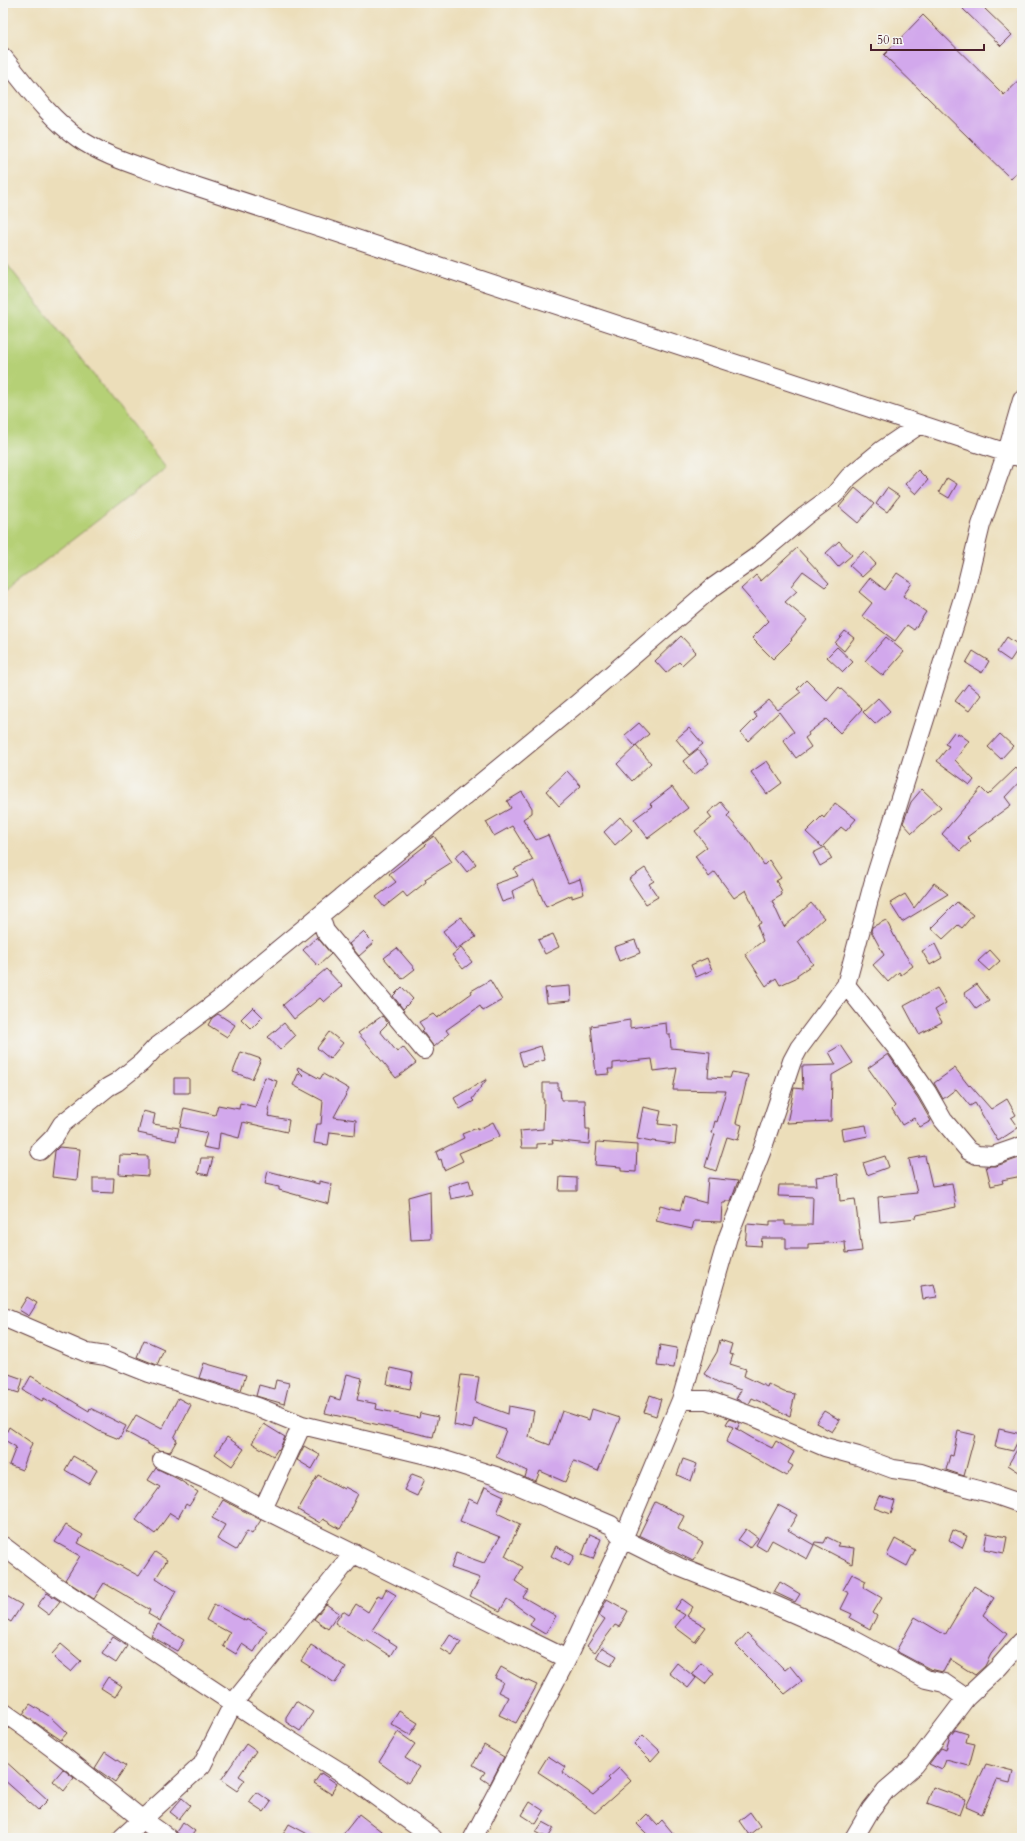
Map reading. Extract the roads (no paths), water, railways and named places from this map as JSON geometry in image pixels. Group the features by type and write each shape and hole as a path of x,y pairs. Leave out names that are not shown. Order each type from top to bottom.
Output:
{"street":[{"path":"3,58 58,122 79,139 115,157 171,178 1014,455"},
{"path":"473,1838 567,1659 623,1538 681,1400 728,1238 762,1150 792,1061 799,1048 846,985 873,884 964,595 981,526 1014,455 1022,400"},
{"path":"40,1151 54,1137 62,1124 82,1107 117,1082 142,1062 155,1048 219,1000 250,972 578,703 712,588 756,557 805,516 835,494 849,477 882,450 919,425"},
{"path":"320,916 325,931 424,1050"},
{"path":"846,985 898,1050 927,1092 943,1120 969,1151 977,1155 993,1156 1022,1146"},
{"path":"3,1317 87,1354 106,1356 149,1373 258,1407 302,1425 435,1457 496,1476 611,1525 623,1538 679,1567 770,1603 852,1639 926,1679 944,1684 966,1698"},
{"path":"681,1400 707,1400 754,1417 825,1447 858,1456 893,1469 921,1474 951,1484 990,1493 1022,1504"},
{"path":"263,1509 302,1425"},
{"path":"162,1460 212,1482 263,1509 567,1659"},
{"path":"3,1546 53,1584 234,1702 281,1735 352,1779 433,1838"},
{"path":"122,1838 202,1765 234,1702 354,1553"},
{"path":"854,1838 871,1809 886,1790 915,1765 966,1698 998,1668 1022,1641"},
{"path":"3,1712 72,1763 143,1820 158,1829 168,1838"}]}
